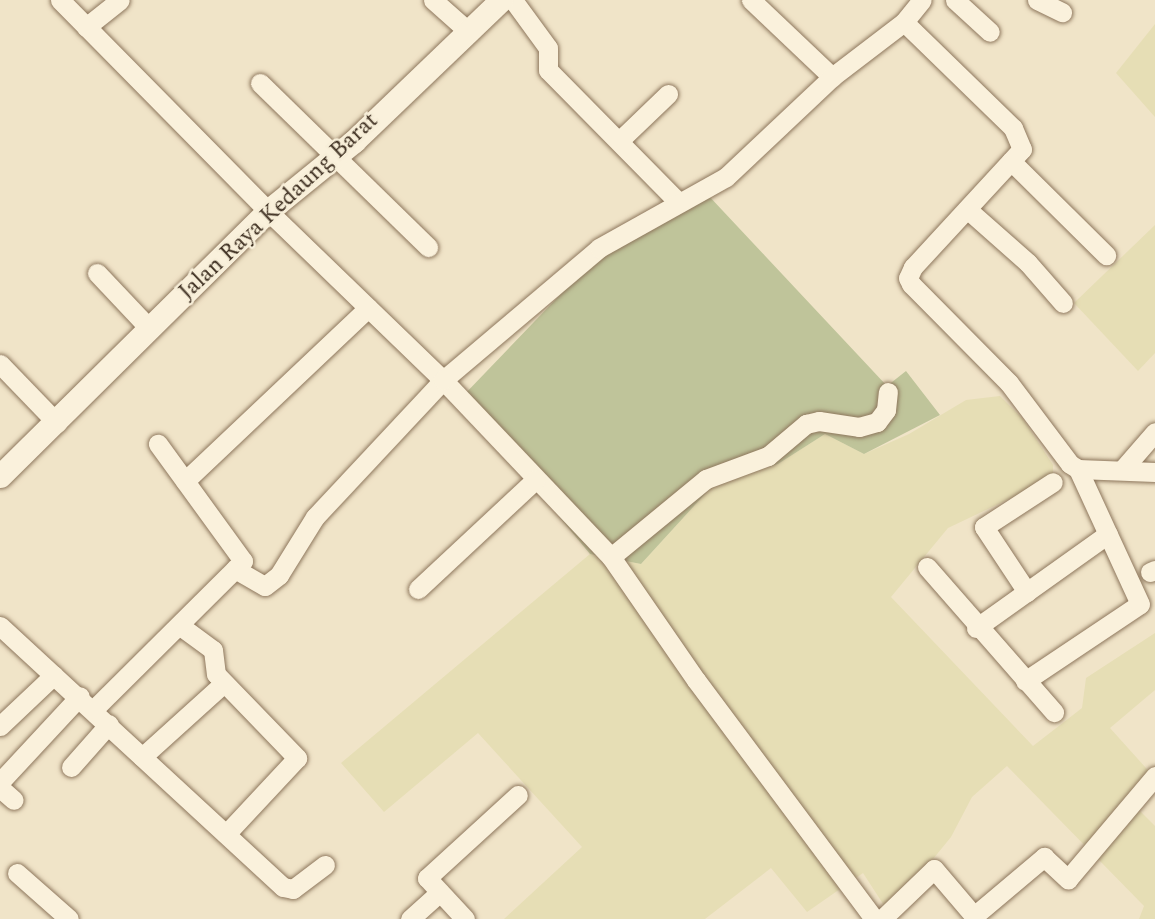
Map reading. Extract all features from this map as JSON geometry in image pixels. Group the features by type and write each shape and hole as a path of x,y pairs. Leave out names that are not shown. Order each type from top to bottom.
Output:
{"street":[{"path":"60,0 268,211 443,380 611,557 696,680 874,919"},
{"path":"86,27 121,0"},
{"path":"433,0 469,32"},
{"name":"Jalan Raya Kedaung Barat","path":"0,476 57,423 268,211 336,155 501,0"},
{"path":"513,0 548,48 548,70 677,201"},
{"path":"751,0 832,77"},
{"path":"235,569 265,586 279,575 315,517 443,380 599,248 677,201 726,177 832,77 904,22 922,0"},
{"path":"955,0 990,32"},
{"path":"1037,0 1062,12"},
{"path":"904,22 1013,128 1022,149 908,278 1009,383 1078,469 1140,604 1025,681"},
{"path":"260,83 428,247"},
{"path":"619,141 668,94"},
{"path":"1011,161 1107,255"},
{"path":"967,209 1028,263 1063,303"},
{"path":"97,273 150,329"},
{"path":"186,481 368,308"},
{"path":"0,364 57,423"},
{"path":"611,557 706,479 768,456 806,424 819,421 859,427 877,422 886,410 888,392"},
{"path":"1122,470 1155,432"},
{"path":"5,790 87,703 179,625 235,569 242,557 158,444"},
{"path":"1078,469 1155,472"},
{"path":"418,589 536,479"},
{"path":"1027,592 984,527 1053,482"},
{"path":"976,628 1108,534"},
{"path":"927,567 976,628 1054,712"},
{"path":"179,625 213,650 216,674 297,758 228,833"},
{"path":"0,626 287,889 326,866"},
{"path":"0,726 54,675"},
{"path":"142,757 224,683"},
{"path":"71,766 109,724"},
{"path":"882,919 934,869 974,916 1044,857 1068,879 1155,776"},
{"path":"465,919 427,877 517,794"},
{"path":"17,873 69,919"},
{"path":"411,919 440,892"}],"shaded area":[{"path":"1155,24 1155,117 1116,73"},
{"path":"1155,225 1155,353 1138,371 1074,303"},
{"path":"1000,396 1023,419 1053,465 1053,478 948,528 891,597 1033,746 1082,708 1086,678 1155,633 1155,690 1110,728 1155,778 1135,806 1155,826 1155,919 1139,919 1144,906 1007,766 972,797 951,837 889,913 863,873 807,912 771,868 705,919 504,919 582,847 478,733 384,812 341,763 590,554 641,564 716,482 778,464 825,434 864,454 909,434 966,400"}],"green space":[{"path":"708,195 887,386 906,371 940,415 864,454 825,434 778,464 716,482 641,564 590,554 461,398 606,247"}]}
